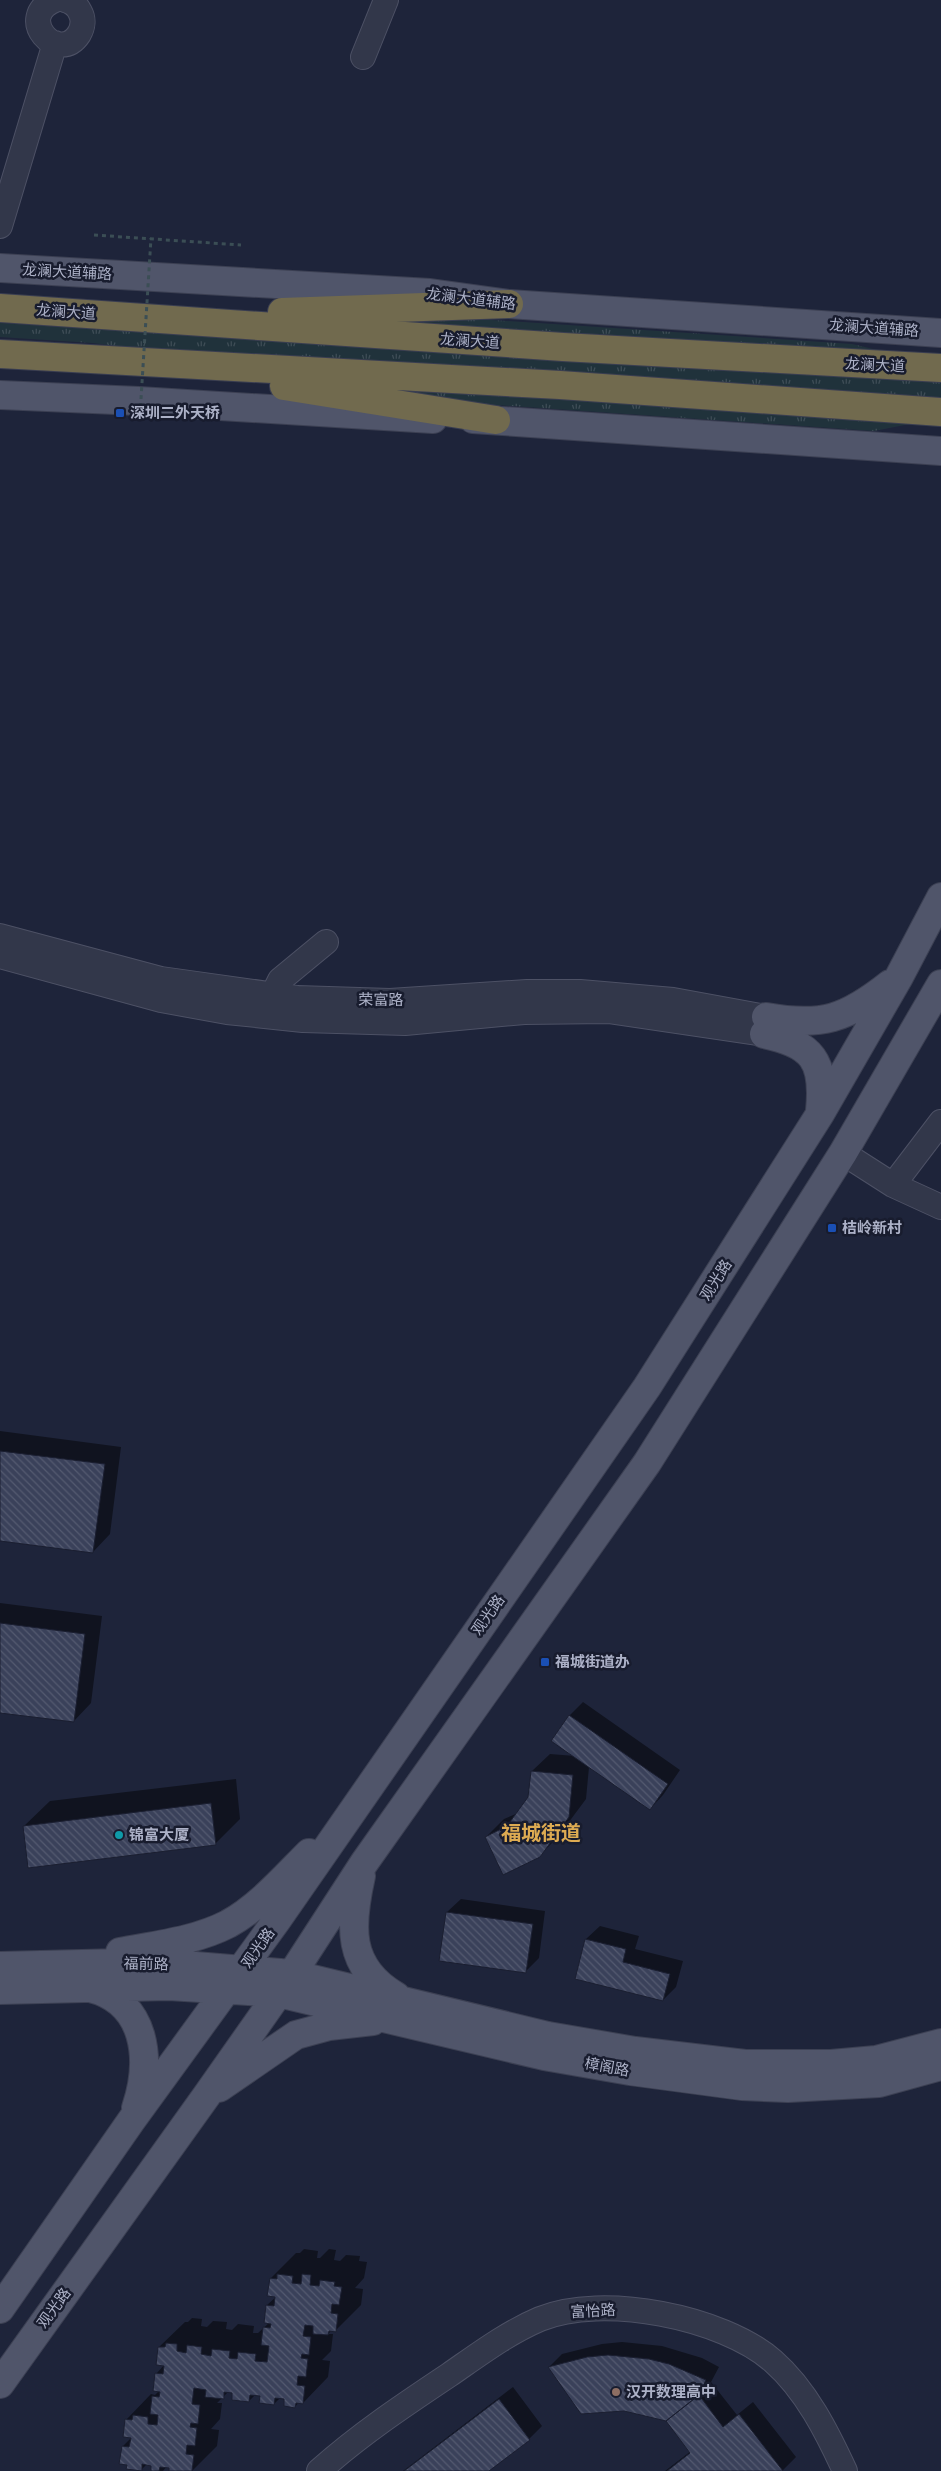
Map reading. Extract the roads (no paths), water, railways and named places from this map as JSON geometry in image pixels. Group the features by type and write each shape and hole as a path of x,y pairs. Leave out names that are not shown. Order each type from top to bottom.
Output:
{"highway":[{"path":"136,316 509,304"},
{"name":"龙澜大道","path":"0,308 136,316 563,348 941,368"},
{"path":"0,354 560,385 941,412"},
{"path":"134,362 496,420"}],"main road":[{"name":"龙澜大道辅路","path":"0,268 430,294 509,304 941,333"},
{"path":"2,396 139,401 418,419 496,420 941,450"},
{"name":"观光路","path":"0,2309 131,2121 227,1991 647,1387 820,1114 899,977 941,897"},
{"path":"765,1025 811,1022 832,1018 866,1004 899,977"},
{"name":"观光路","path":"0,2384 207,2095 285,1983 364,1863 647,1463 843,1153 941,984"},
{"path":"765,1025 808,1053 816,1062 821,1073 820,1114"},
{"path":"58,1964 189,1939 228,1924 262,1899 353,1810"},
{"path":"207,2095 296,2036 329,2026 362,2021 401,2010 366,1970 356,1948 352,1926 364,1863"},
{"name":"福前路","path":"0,1966 174,1964 242,1969 285,1983"},
{"name":"福前路","path":"0,1990 84,1986 169,1986 227,1991 285,1983"},
{"name":"樟阁路","path":"285,1983 401,2010 548,2036 635,2050 745,2064 831,2064 876,2060 941,2043"},
{"path":"84,1986 102,1991 117,2000 137,2023 142,2036 144,2059 142,2077 138,2100 131,2121"},
{"name":"樟阁路","path":"401,2010 544,2056 630,2071 742,2086 797,2088 880,2083 941,2066"}],"street":[{"path":"54,0 42,8 38,22 43,35 55,43 69,42 76,38 83,25 80,10 66,0"},
{"path":"363,57 386,0"},
{"path":"0,226 55,43"},
{"name":"荣富路","path":"0,936 161,979 274,1006"},
{"path":"274,1006 280,980 326,942"},
{"name":"荣富路","path":"0,956 161,1000 226,1012 336,1000 390,1001 527,992 580,992 673,1000 765,1025"},
{"path":"893,1185 941,1122"},
{"path":"843,1153 893,1185 941,1208"},
{"name":"富怡路","path":"318,2471 368,2430 506,2337 541,2319 572,2311 610,2308 655,2313 690,2321 742,2339 774,2361 807,2399 845,2471"}],"place":[{"name":"深圳二外天桥","path":"120,413"},
{"name":"桔岭新村","path":"832,1228"},
{"name":"福城街道办","path":"545,1662"},
{"name":"锦富大厦","path":"119,1835"},
{"name":"汉开数理高中","path":"616,2392"}],"district":[{"name":"福城街道","path":"541,1833"}]}
